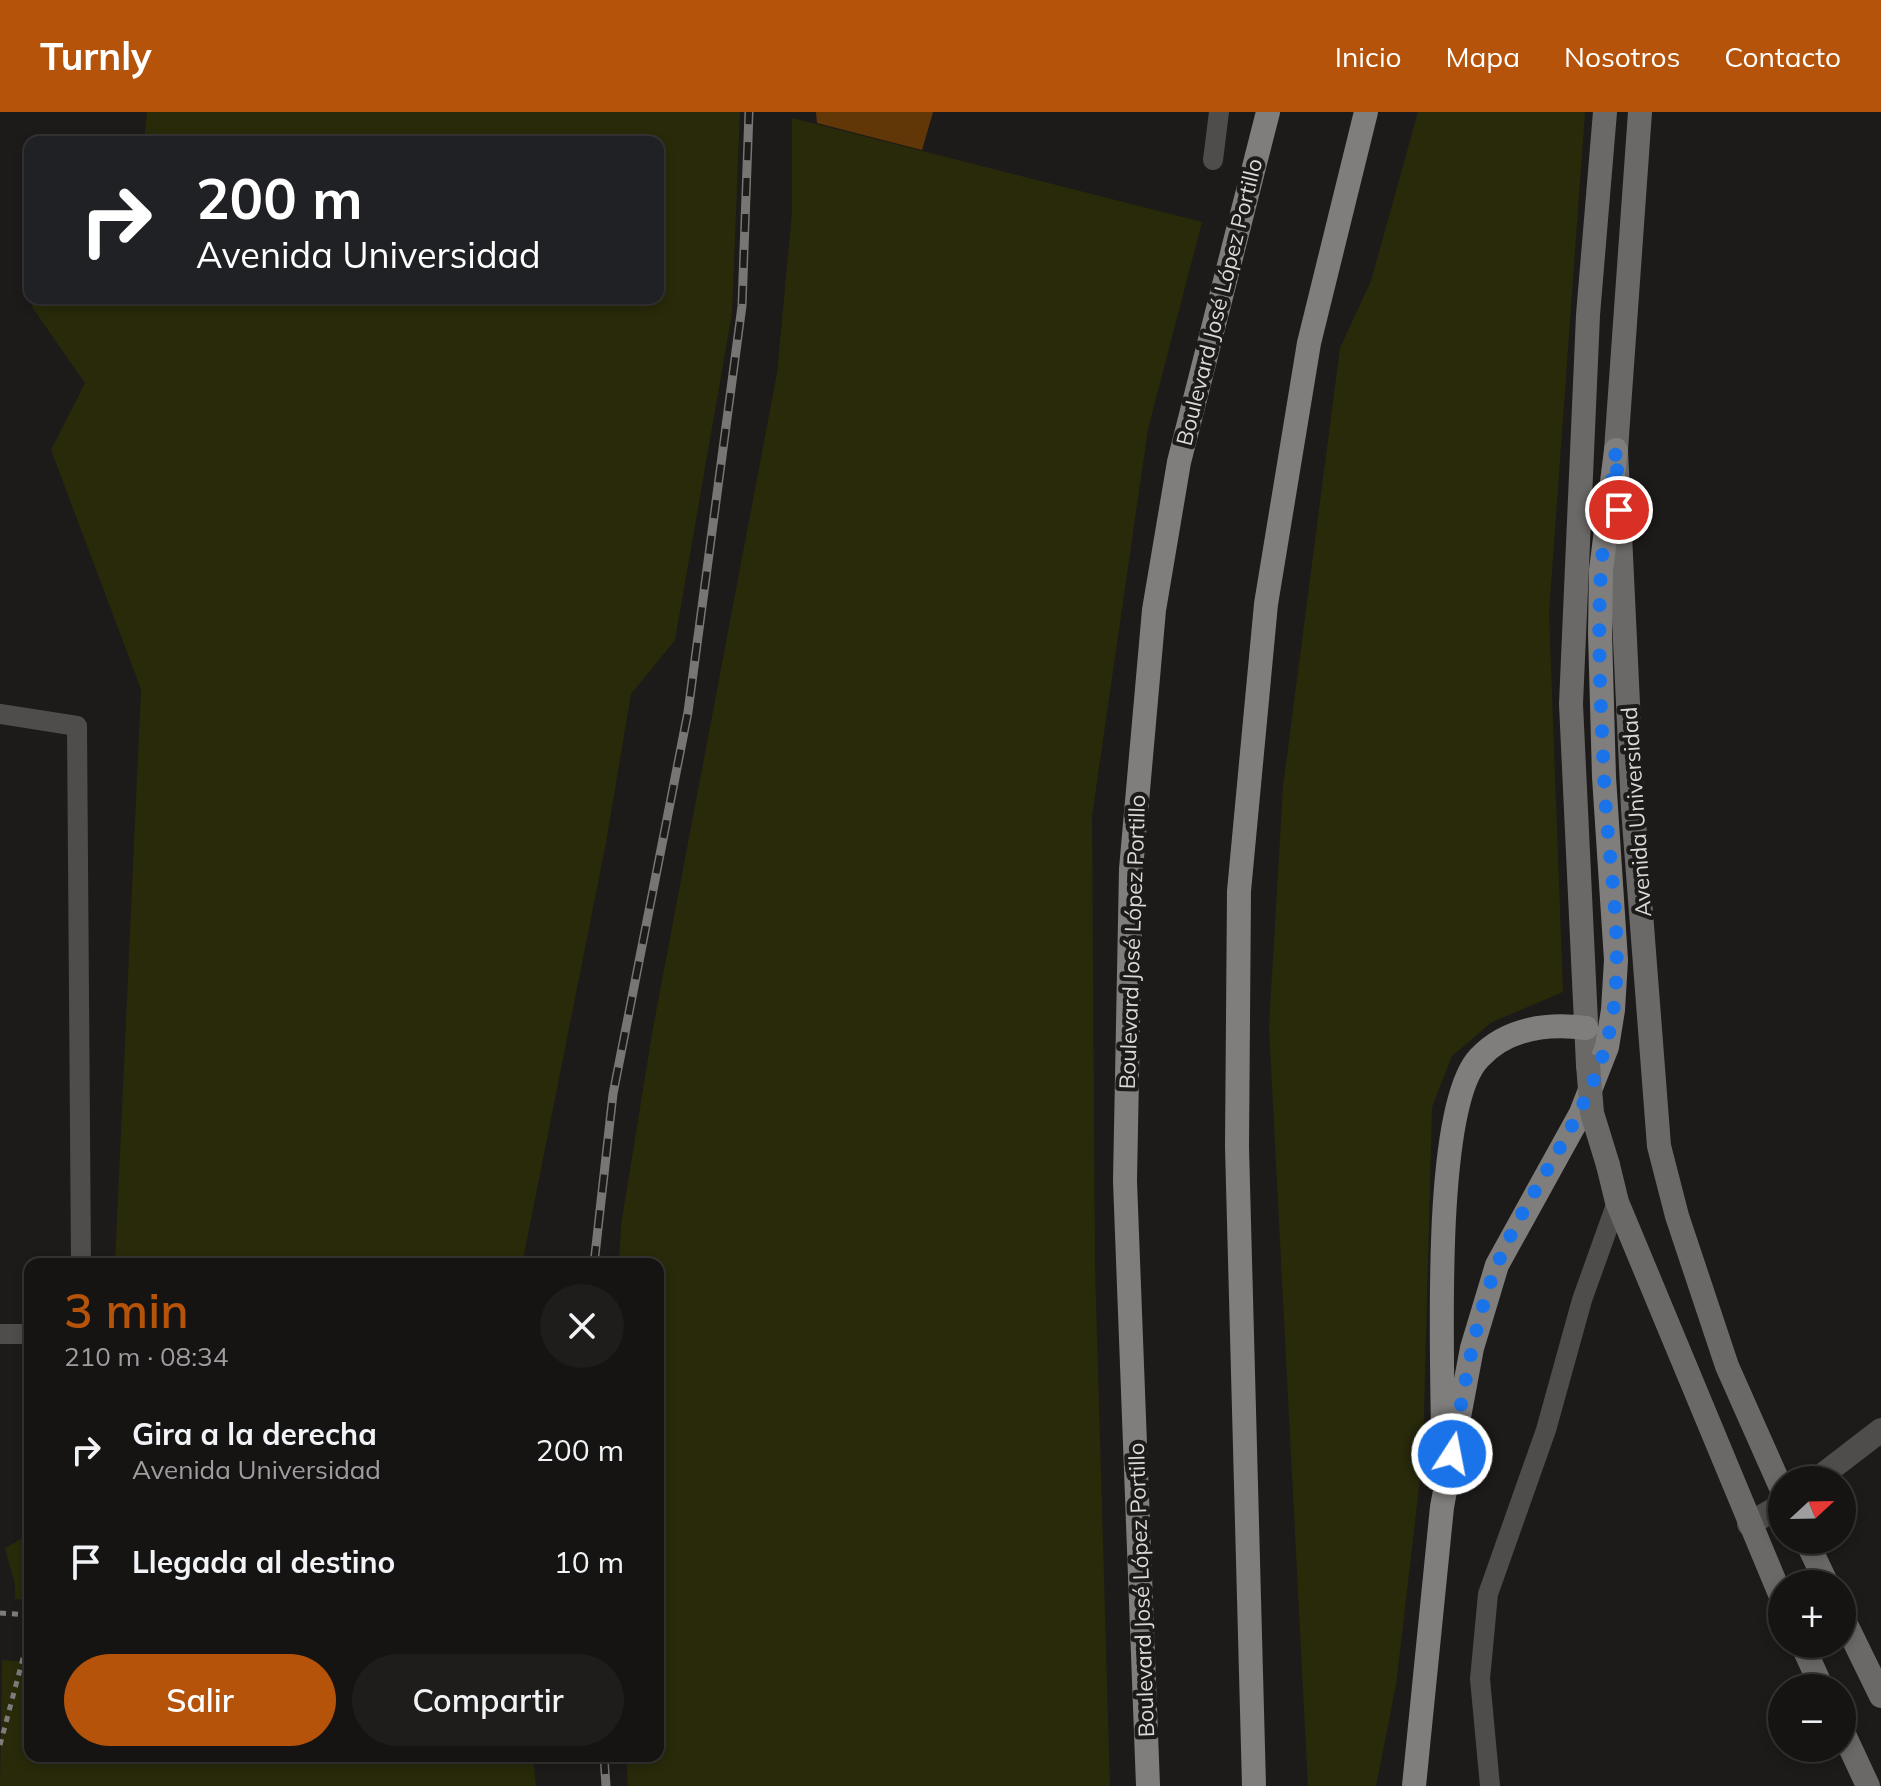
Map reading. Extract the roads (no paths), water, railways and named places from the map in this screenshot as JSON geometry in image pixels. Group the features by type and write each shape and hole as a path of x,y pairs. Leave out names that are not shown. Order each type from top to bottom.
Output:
{"main road":[{"name":"Boulevard José López Portillo","path":"1148,1786 1125,1181 1131,869 1154,610 1179,462 1268,112"},
{"path":"1254,1786 1237,1147 1239,891 1271,573 1309,343 1366,112"},
{"path":"1414,1786 1442,1507 1472,1348 1497,1265 1581,1113 1607,1047 1613,1010 1616,960 1604,777 1600,633 1601,570 1616,450"},
{"path":"1442,1507 1445,1212 1450,1144 1462,1086 1479,1058 1517,1034 1553,1024 1586,1028"}],"street":[{"path":"1605,112 1588,315 1571,704 1592,1113 1617,1202 1706,1410 1769,1570"},
{"name":"Avenida Universidad","path":"1640,112 1616,450 1633,809 1659,1146 1677,1216 1727,1366 1771,1466"},
{"path":"1834,1466 1881,1430"},
{"path":"1846,1457 1881,1446"},
{"path":"1749,1524 1768,1513"},
{"path":"1856,1638 1874,1666 1881,1696"},
{"path":"1856,1760 1868,1786"}],"lane":[{"path":"1213,160 1219,112"},
{"path":"0,714 77,726 81,1258"},
{"path":"1490,1786 1480,1679 1488,1594 1546,1430 1582,1300 1617,1202"},
{"path":"0,1334 24,1334"}],"railway":[{"path":"595,1258 613,1094 688,712 742,306 749,112"},
{"path":"604,1762 606,1786"}]}
